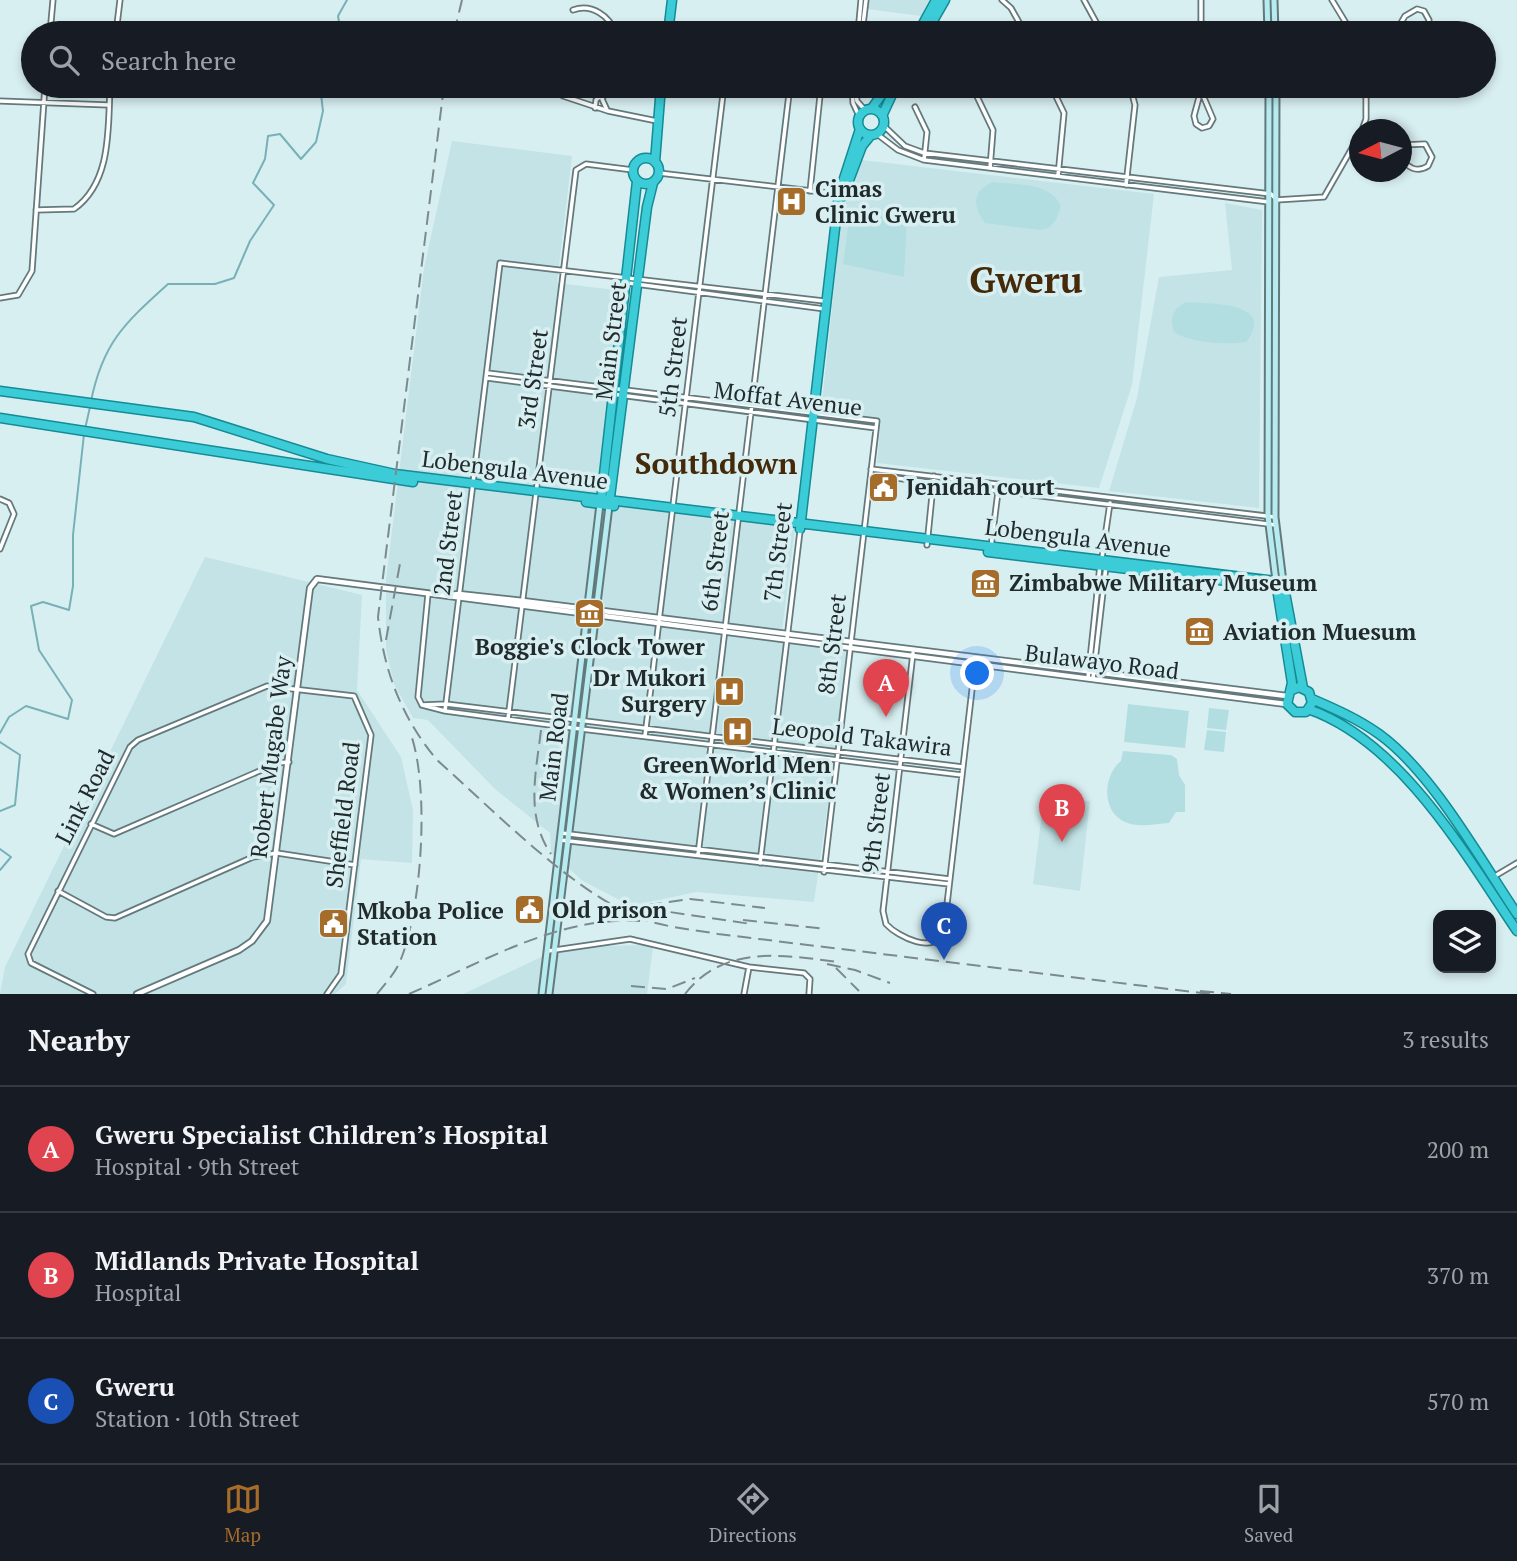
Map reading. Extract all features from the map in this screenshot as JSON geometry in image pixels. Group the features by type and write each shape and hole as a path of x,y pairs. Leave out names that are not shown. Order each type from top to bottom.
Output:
{"highway":[{"path":"669,21 672,0"},
{"path":"931,21 936,0"},
{"path":"933,21 945,0"},
{"path":"659,173 655,162 655,144 660,98"},
{"path":"874,135 860,129 865,111 877,98"},
{"path":"884,126 883,114 890,98"},
{"path":"865,111 883,114"},
{"name":"7th Street","path":"841,198 862,146 884,126"},
{"name":"7th Street","path":"801,527 841,198 860,129"},
{"path":"633,170 637,162 645,158 655,144"},
{"path":"645,158 655,162"},
{"name":"Main Street","path":"605,502 610,460 609,429 625,279 636,206 637,181 633,170"},
{"name":"Main Street","path":"610,460 619,431 647,208 653,183 659,173"},
{"path":"637,181 653,183"},
{"path":"636,206 647,208"},
{"path":"632,242 642,243"},
{"path":"622,318 633,320"},
{"path":"618,355 629,357"},
{"name":"Lobengula Avenue","path":"0,391 194,417 352,466 472,486 1280,584"},
{"name":"Lobengula Avenue","path":"0,418 395,480 472,486"},
{"path":"609,429 619,431"},
{"path":"1280,584 1303,688 1312,699 1352,717 1402,754 1421,775 1517,914"},
{"path":"1280,584 1289,697 1298,713 1308,709 1312,699"},
{"path":"1289,697 1303,688"},
{"path":"1308,709 1349,730 1385,758 1435,813 1517,931"}],"main road":[{"path":"1268,0 1271,21"},
{"path":"1273,21 1274,0"},
{"path":"1269,98 1271,194 1274,201 1275,517 1280,584"},
{"path":"1276,98 1268,524 1280,584"},
{"name":"Main Road","path":"542,994 587,612 605,502"},
{"name":"Main Road","path":"549,994 596,613 605,502"},
{"path":"567,785 575,787"}],"street":[{"path":"51,21 53,0"},
{"path":"117,21 120,0"},
{"path":"861,21 864,0"},
{"path":"1002,0 1011,8 1018,21"},
{"path":"1084,0 1095,21"},
{"path":"1201,0 1201,21"},
{"path":"1332,0 1345,21"},
{"path":"573,9 583,7 601,13 607,21"},
{"path":"1402,21 1405,16 1418,9 1424,11 1429,21"},
{"path":"0,298 18,295 29,279 33,265 44,98"},
{"path":"36,210 74,209 96,183 104,161 109,98"},
{"path":"569,98 595,108 657,121"},
{"path":"595,108 598,98"},
{"path":"603,98 603,105 608,111"},
{"name":"5th Street","path":"645,736 723,98"},
{"name":"6th Street","path":"698,855 788,98"},
{"path":"810,191 820,98"},
{"path":"855,98 855,102 865,111"},
{"path":"978,98 993,130 990,168"},
{"path":"1057,98 1064,113 1058,176"},
{"path":"1126,185 1135,105 1133,98"},
{"path":"1200,98 1194,116 1196,124 1202,128 1209,126 1213,119 1204,98"},
{"path":"1364,119 1365,98"},
{"path":"0,101 109,105"},
{"path":"855,102 865,111"},
{"path":"915,107 927,132 924,160"},
{"path":"884,126 905,146 925,153 1271,194"},
{"path":"874,135 898,150 924,160 1274,201 1324,197 1349,153"},
{"path":"1412,145 1425,144 1432,157 1428,166 1417,170 1412,168"},
{"name":"3rd Street","path":"508,719 576,170 586,164 633,170"},
{"path":"659,173 810,191 841,198"},
{"path":"1196,193 1197,186"},
{"name":"2nd Street","path":"445,711 500,263 565,270"},
{"path":"565,270 701,293 827,305"},
{"path":"637,281 765,294 827,305"},
{"name":"Moffat Avenue","path":"488,376 614,392 752,405 876,428"},
{"name":"Moffat Avenue","path":"624,393 751,412 877,421"},
{"name":"8th Street","path":"824,872 877,421"},
{"path":"871,469 1275,517"},
{"path":"870,475 1276,525"},
{"path":"927,542 934,476"},
{"path":"965,486 966,480"},
{"path":"990,549 999,484"},
{"path":"1057,497 1058,491"},
{"path":"1090,678 1111,497"},
{"path":"0,499 9,503 14,514 0,549"},
{"path":"1225,518 1226,511"},
{"name":"7th Street","path":"760,863 801,527"},
{"name":"Robert Mugabe Way","path":"137,994 239,950 252,941 271,912 297,690 313,581 331,580 913,653"},
{"path":"422,705 418,697 428,593"},
{"name":"Bulawayo Road","path":"913,653 1090,678 1289,697"},
{"name":"9th Street","path":"913,653 886,878 883,916 888,927 905,940 935,942 942,937 950,882"},
{"path":"950,882 976,661"},
{"name":"Bulawayo Road","path":"976,661 1091,672 1264,696"},
{"name":"Link Road","path":"93,994 31,963 28,957 130,747 138,740 267,686 297,690"},
{"name":"Sheffield Road","path":"297,690 354,696 366,718 371,735 340,980 327,994"},
{"name":"Leopold Takawira","path":"422,705 446,704 963,767"},
{"name":"Leopold Takawira","path":"422,705 445,711 573,728 962,775"},
{"path":"92,824 114,834 278,763 289,762"},
{"path":"560,836 631,848 824,872 950,882"},
{"path":"568,837 632,840 761,855 950,882"},
{"path":"631,848 632,840"},
{"path":"58,891 106,917 115,918 253,857 277,853 355,864"},
{"path":"1485,884 1517,863"},
{"path":"548,951 616,939 638,940 749,967 807,974 810,979 809,994"},
{"path":"744,994 749,967"}],"shaded area":[{"path":"869,0 929,0 921,16 867,9"},
{"path":"452,141 572,156 557,283 641,293 615,498 796,520 782,631 851,641 814,902 696,892 631,906 583,881 551,853 550,833 495,789 428,720 413,718 394,684 386,649 386,580 424,268"},
{"path":"862,160 1154,194 1132,385 1099,488 877,463 881,419 821,411 843,203"},
{"path":"993,182 1032,186 1049,193 1061,206 1054,222 1040,230 985,223 978,211 976,200 981,190"},
{"path":"1225,203 1262,210 1259,508 1109,491 1137,398 1159,277 1232,270"},
{"path":"850,212 907,220 904,277 843,264"},
{"path":"1186,302 1236,307 1247,312 1253,319 1254,329 1246,342 1238,343 1209,342 1181,336 1174,332 1172,318 1175,311"},
{"path":"205,557 362,595 357,690 401,757 413,810 412,863 361,859 346,984 335,994 0,994 5,967"},
{"path":"1128,704 1189,711 1185,748 1124,742"},
{"path":"1209,708 1229,710 1226,730 1207,728"},
{"path":"1207,730 1226,732 1224,752 1204,750"},
{"path":"1123,751 1171,755 1177,759 1179,775 1185,785 1185,812 1176,812 1169,823 1153,825 1130,824 1117,817 1108,802 1107,793 1111,775 1121,761"},
{"path":"1044,797 1090,801 1080,891 1033,884"},
{"path":"562,947 653,947 647,994 463,994"}],"waterway":[{"path":"339,21 338,16 347,0"},
{"path":"91,401 109,348 128,323 168,284 215,284 234,278 250,241 274,205 253,183 265,159 268,136 280,134 301,159 316,142 323,111 321,98"},
{"path":"85,429 90,407"},
{"path":"0,733 9,717 26,706 68,719 72,700 39,650 31,606 43,602 69,610 73,586 73,535 84,434"},
{"path":"0,742 20,755 15,805 0,811"},
{"path":"0,849 11,857 0,870"}],"railway":[{"path":"457,21 462,0"},
{"path":"443,98 378,617 385,657 397,693 414,728 437,760 557,867 609,903 644,920 718,934 1210,994"},
{"path":"386,640 401,558"},
{"path":"541,730 535,778 535,809 543,840 551,854"},
{"path":"377,994 394,973 401,959 414,909 418,878 421,846 420,782 410,732"},
{"path":"648,905 690,899 765,908"},
{"path":"629,906 751,924"},
{"path":"743,920 826,929"},
{"path":"409,994 551,933 611,921 641,921"},
{"path":"685,994 701,978 736,960 776,956 838,962"},
{"path":"827,964 855,970 890,983"},
{"path":"836,968 859,991"},
{"path":"631,986 667,989 695,978"},
{"path":"1200,991 1231,994"}],"place":[{"name":"Cimas Clinic Gweru","path":"792,202"},
{"name":"Jenidah court","path":"883,487"},
{"name":"Zimbabwe Military Museum","path":"986,583"},
{"name":"Boggie's Clock Tower","path":"590,613"},
{"name":"Aviation Muesum","path":"1200,632"},
{"name":"Dr Mukori Surgery","path":"729,691"},
{"name":"Gweru Specialist Children’s Hospital","path":"886,717"},
{"name":"GreenWorld Men & Women’s Clinic","path":"737,731"},
{"name":"Midlands Private Hospital","path":"1062,842"},
{"name":"Old prison","path":"529,910"},
{"name":"Mkoba Police Station","path":"334,924"},
{"name":"Gweru","path":"944,960"}],"district":[{"name":"Gweru","path":"1026,280"},
{"name":"Southdown","path":"716,464"}]}
